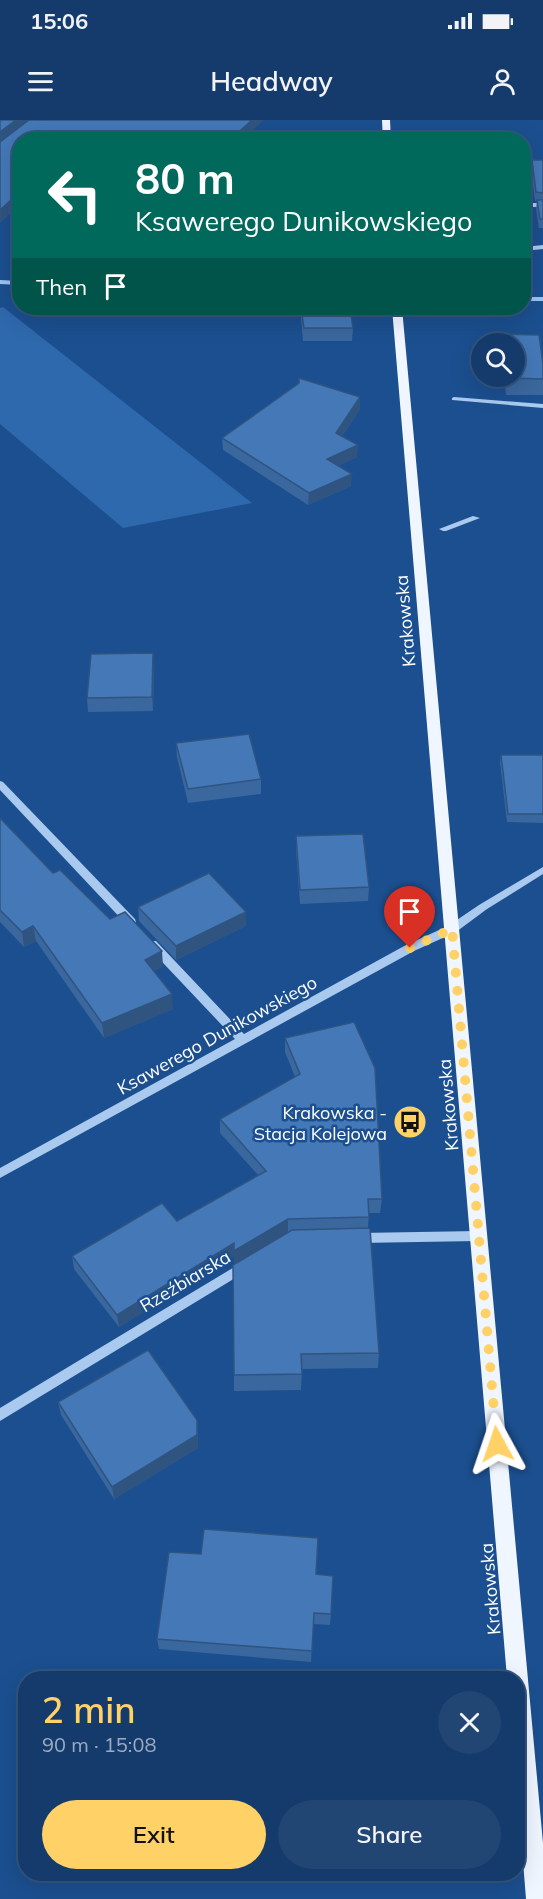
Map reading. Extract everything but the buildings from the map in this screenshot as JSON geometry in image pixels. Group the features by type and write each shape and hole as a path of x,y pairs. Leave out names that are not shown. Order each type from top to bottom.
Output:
{"main road":[{"name":"Krakowska","path":"399,315 517,1671"},
{"name":"Krakowska","path":"525,1764 537,1899"}],"street":[{"path":"454,399 543,406"},
{"path":"443,529 476,518"},
{"path":"0,784 138,929"},
{"name":"Ksawerego Dunikowskiego","path":"0,1173 410,948 452,929 543,870"},
{"path":"146,938 243,1040"},
{"path":"345,1238 478,1236"},
{"name":"Rzeźbiarska","path":"0,1415 259,1257"}],"shaded area":[{"path":"3,307 252,503 123,528 0,424 0,308"}],"waterway":[{"path":"0,282 12,283"},
{"path":"531,299 543,299"}],"place":[{"name":"Krakowska - Stacja Kolejowa","path":"410,1122"}],"route":[{"path":"410,948 452,929 497,1444"}]}
